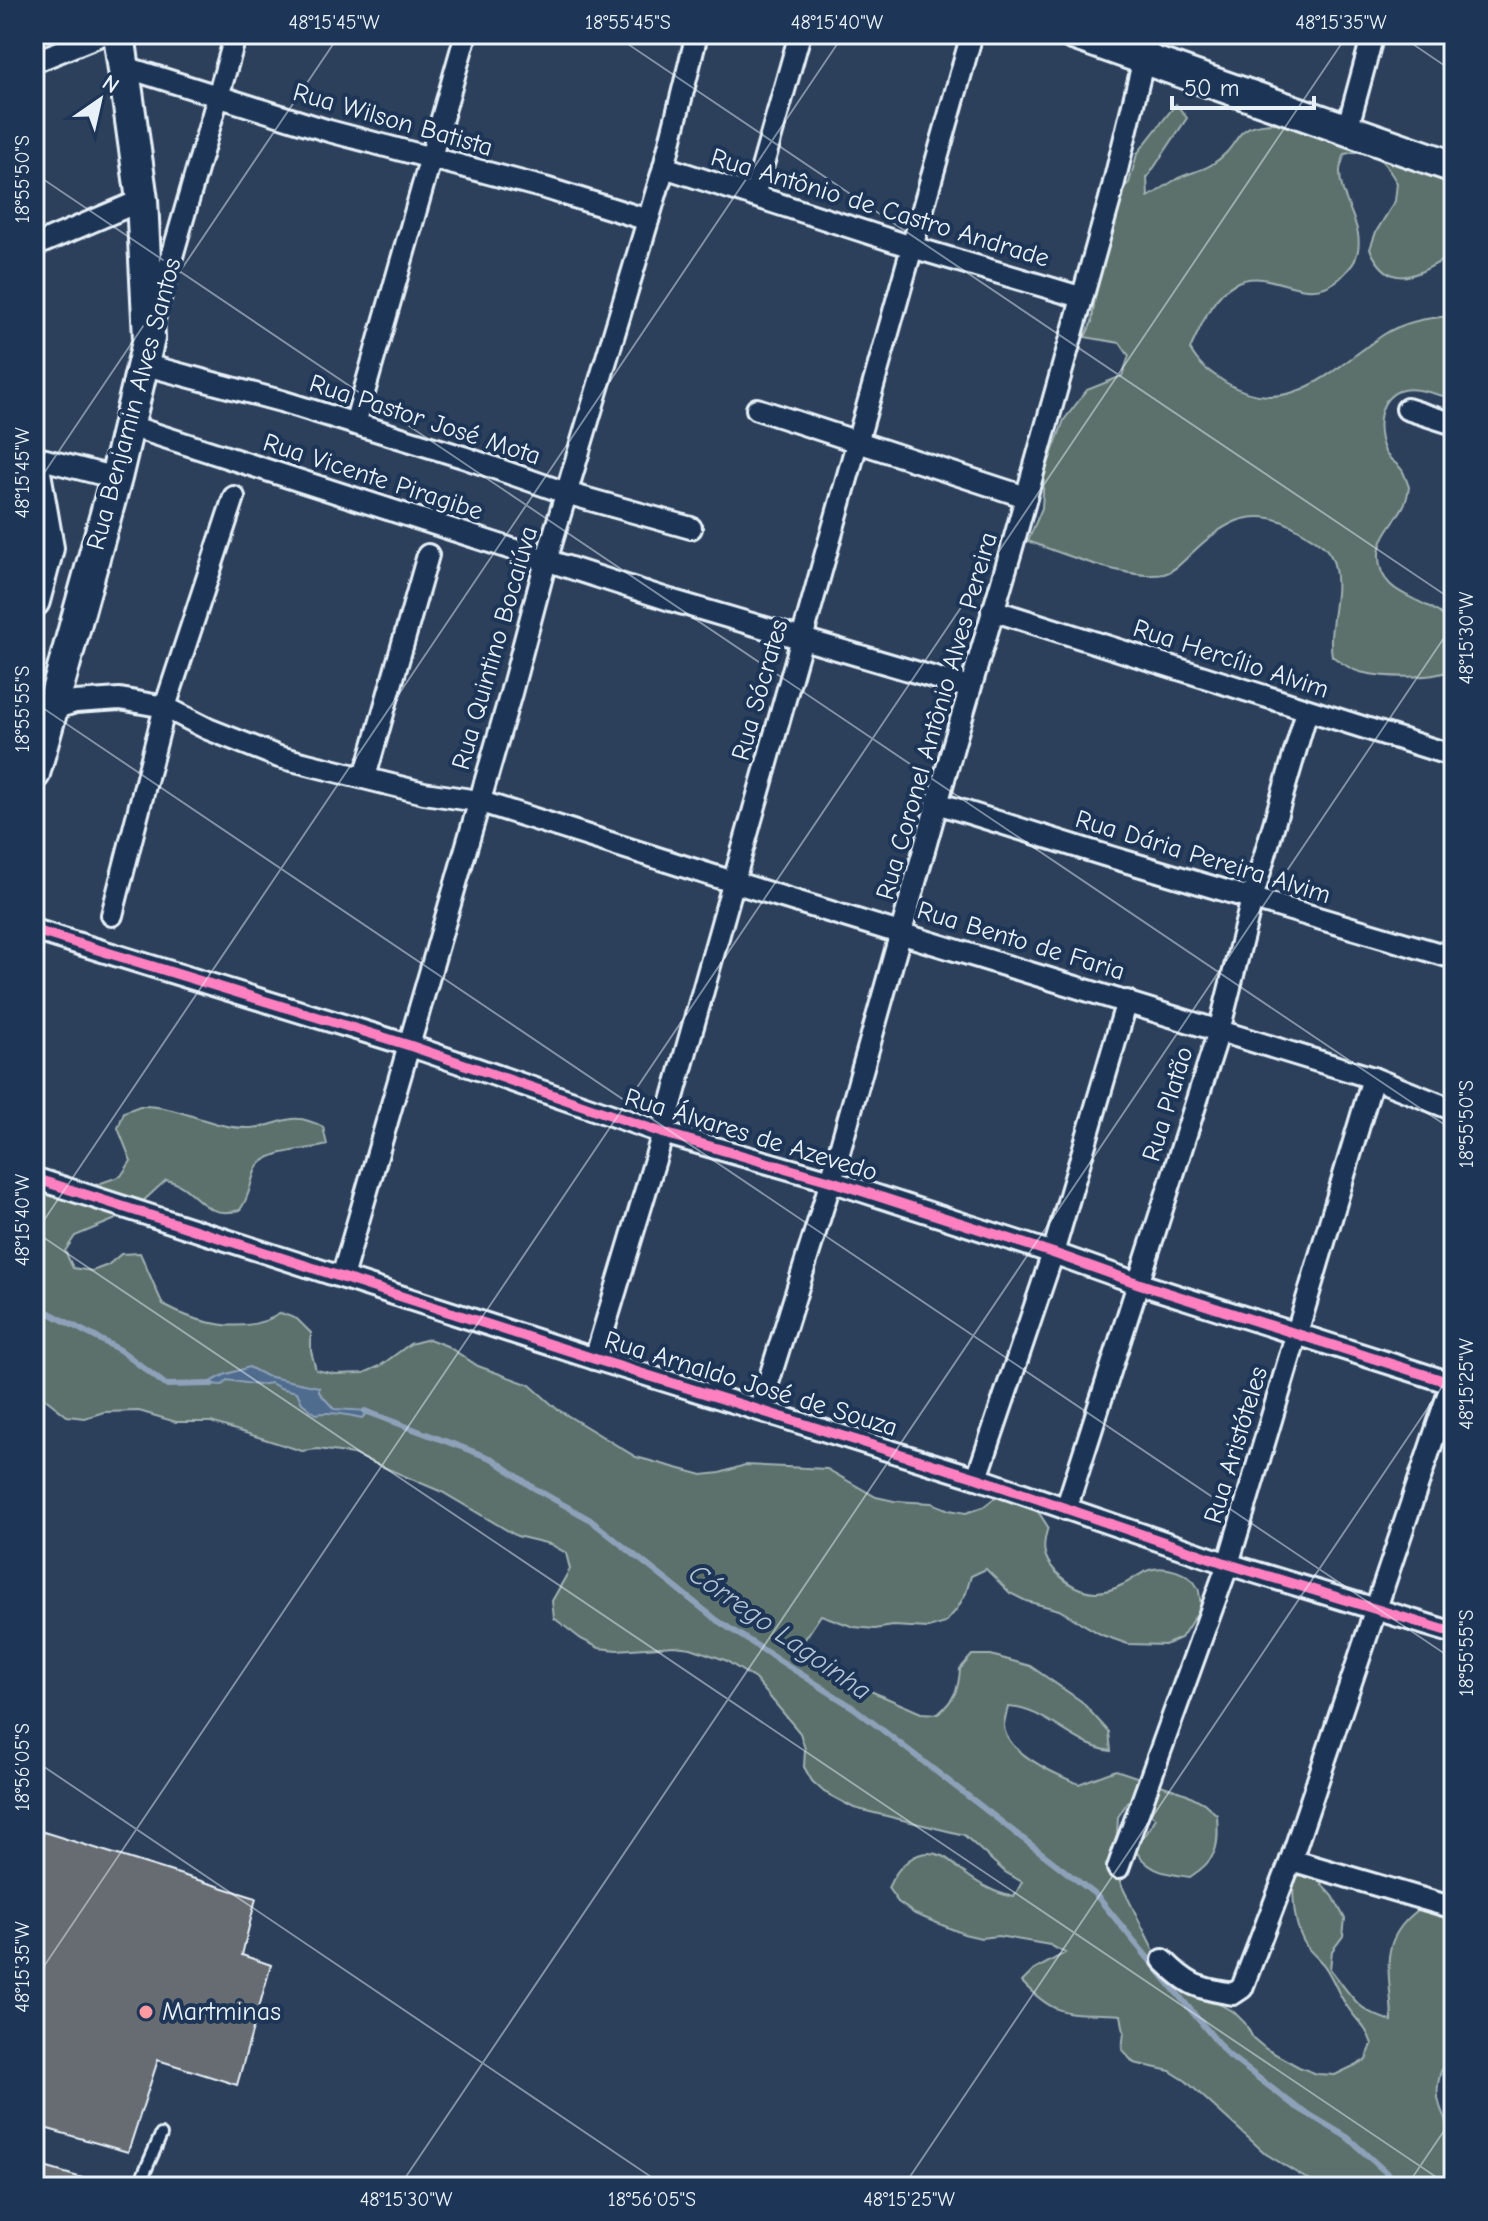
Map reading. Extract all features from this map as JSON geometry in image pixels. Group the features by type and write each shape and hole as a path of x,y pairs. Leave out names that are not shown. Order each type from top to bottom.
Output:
{"main road":[{"path":"122,34 142,200 146,351"},
{"path":"1073,34 1147,46 1347,130 1454,167"},
{"name":"Rua Benjamin Alves Santos","path":"34,774 116,478 146,351"},
{"name":"Rua Benjamin Alves Santos","path":"34,467 48,548 34,601"}],"street":[{"path":"34,62 103,34"},
{"name":"Rua Benjamin Alves Santos","path":"146,351 236,34"},
{"path":"355,424 466,34"},
{"name":"Rua Quintino Bocaiúva","path":"342,1277 511,693 546,561 664,167 697,34"},
{"path":"754,196 800,34"},
{"name":"Rua Sócrates","path":"595,1359 663,1133 972,34"},
{"path":"1347,130 1373,34"},
{"name":"Rua Coronel Antônio Alves Pereira","path":"760,1409 831,1181 1026,497 1110,199 1147,46"},
{"name":"Rua Wilson Batista","path":"125,67 329,131 545,188 648,220"},
{"name":"Rua Antônio de Castro Andrade","path":"664,167 1080,297"},
{"path":"34,246 142,200"},
{"name":"Rua Pastor José Mota","path":"146,351 281,401 463,457 566,493 691,528"},
{"path":"757,409 1026,497"},
{"path":"1407,409 1454,424"},
{"name":"Rua Vicente Piragibe","path":"127,425 802,641 970,688"},
{"path":"34,457 116,478"},
{"path":"112,915 165,707 234,497"},
{"path":"365,777 428,555"},
{"name":"Rua Hercílio Alvim","path":"992,610 1307,711 1454,754"},
{"name":"Rua Bento de Faria","path":"53,709 75,702 120,699 165,707 208,729 279,757 424,793 478,801 1373,1078 1454,1110"},
{"name":"Rua Platão","path":"1066,1509 1219,1031 1252,899 1307,711"},
{"name":"Rua Dária Pereira Alvim","path":"937,803 1454,958"},
{"name":"Rua Álvares de Azevedo","path":"34,930 408,1045 663,1133 831,1181 1296,1335 1453,1381"},
{"path":"977,1478 1053,1253 1127,1001"},
{"name":"Rua Aristóteles","path":"1118,1868 1228,1564 1373,1078"},
{"name":"Rua Arnaldo José de Souza","path":"34,1178 595,1359 977,1478 1228,1564 1454,1633"},
{"path":"1163,1960 1183,1980 1200,1988 1233,1994 1239,1991 1291,1860 1453,1381"},
{"path":"1291,1860 1454,1908"}],"lane":[{"path":"138,2187 161,2135"}],"green space":[{"path":"1176,104 1187,118 1147,178 1148,197 1179,178 1211,165 1230,149 1245,130 1266,123 1284,123 1454,170 1454,254 1419,273 1398,276 1379,264 1370,249 1376,232 1395,201 1397,183 1377,156 1363,152 1345,154 1340,169 1341,182 1358,237 1355,260 1350,268 1326,287 1313,289 1261,279 1234,284 1213,304 1190,349 1201,364 1225,382 1248,393 1270,396 1310,386 1399,327 1454,316 1454,398 1405,389 1391,396 1380,418 1380,436 1385,452 1402,470 1409,487 1405,503 1382,540 1379,554 1381,570 1398,591 1436,610 1446,619 1453,630 1455,643 1454,667 1447,671 1409,677 1369,674 1352,669 1332,656 1336,587 1334,564 1321,544 1301,531 1270,518 1256,517 1230,524 1164,574 1115,570 1028,541 1042,508 1044,475 1064,420 1087,390 1122,376 1129,356 1120,343 1085,337 1092,322 1096,288 1118,192 1129,183 1137,154"},
{"path":"140,1106 169,1109 237,1128 262,1127 302,1119 323,1127 327,1145 278,1154 261,1162 240,1210 216,1211 186,1189 166,1180 123,1216 75,1236 65,1251 73,1268 92,1271 108,1265 121,1254 140,1253 163,1305 191,1318 222,1325 252,1324 281,1313 297,1319 311,1333 311,1351 316,1370 335,1374 364,1373 380,1366 410,1344 429,1339 447,1346 478,1366 530,1385 557,1409 636,1457 702,1475 745,1465 827,1469 876,1497 932,1503 966,1513 983,1507 996,1497 1014,1495 1039,1513 1048,1527 1044,1551 1051,1567 1063,1579 1087,1591 1113,1589 1155,1569 1176,1571 1194,1582 1201,1607 1181,1638 1165,1645 1128,1644 1102,1635 1059,1610 1010,1593 986,1569 971,1576 966,1593 945,1623 928,1628 893,1626 875,1629 854,1627 821,1615 801,1645 866,1689 921,1713 938,1714 948,1704 957,1688 960,1669 972,1655 991,1655 1030,1666 1081,1701 1109,1732 1111,1751 1084,1742 1035,1714 1008,1707 1004,1726 1007,1736 1023,1754 1079,1784 1116,1770 1187,1794 1204,1803 1217,1815 1217,1844 1211,1858 1190,1877 1155,1869 1143,1860 1131,1844 1146,1834 1156,1818 1128,1801 1118,1817 1115,1872 1157,1957 1199,1994 1233,2011 1245,2023 1253,2038 1266,2049 1299,2067 1317,2074 1335,2075 1366,2060 1372,2044 1325,1967 1309,1950 1299,1932 1293,1880 1308,1869 1333,1896 1345,1919 1343,1936 1332,1951 1330,1969 1362,2007 1392,2021 1389,1957 1392,1943 1398,1930 1425,1905 1440,1914 1454,1929 1454,2046 1442,2067 1438,2098 1453,2142 1454,2187 1320,2187 1266,2154 1186,2081 1170,2071 1134,2063 1122,2050 1124,2032 1121,2015 1057,2009 1022,1982 1034,1970 1065,1953 1050,1945 964,1934 915,1914 898,1902 888,1888 892,1880 909,1860 924,1853 945,1857 981,1884 1007,1895 1014,1897 1022,1882 1005,1872 964,1835 854,1808 824,1792 812,1781 804,1767 805,1749 800,1733 755,1679 725,1660 691,1648 674,1646 617,1650 599,1648 581,1639 554,1618 552,1601 570,1569 566,1553 550,1544 517,1536 442,1492 353,1454 318,1449 302,1451 211,1422 176,1422 139,1411 104,1412 85,1418 67,1416 34,1390 34,1197 84,1189 121,1176 131,1161 118,1128 124,1112"}],"water":[{"path":"249,1367 266,1376 319,1387 319,1392 334,1409 370,1411 362,1418 316,1414 302,1403 297,1392 271,1383 258,1385 227,1380 223,1385 207,1384"}],"building":[{"name":"Martminas","path":"34,1829 256,1898 242,1955 271,1965 237,2085 158,2060 128,2152 34,2125"},
{"path":"34,2164 82,2178 80,2187 34,2187"}],"waterway":[{"name":"Córrego Lagoinha","path":"34,1305 120,1350 166,1385 212,1384"},
{"name":"Córrego Lagoinha","path":"365,1411 493,1459 532,1487 589,1519 718,1621 854,1708 1096,1895 1227,2054 1295,2106 1347,2137 1402,2187"}],"cycle path":[{"path":"34,930 408,1045 663,1133 831,1181 1454,1384"},
{"path":"34,1178 595,1359 977,1478 1228,1564 1454,1633"}],"place":[{"name":"Martminas","path":"146,2012"}]}
